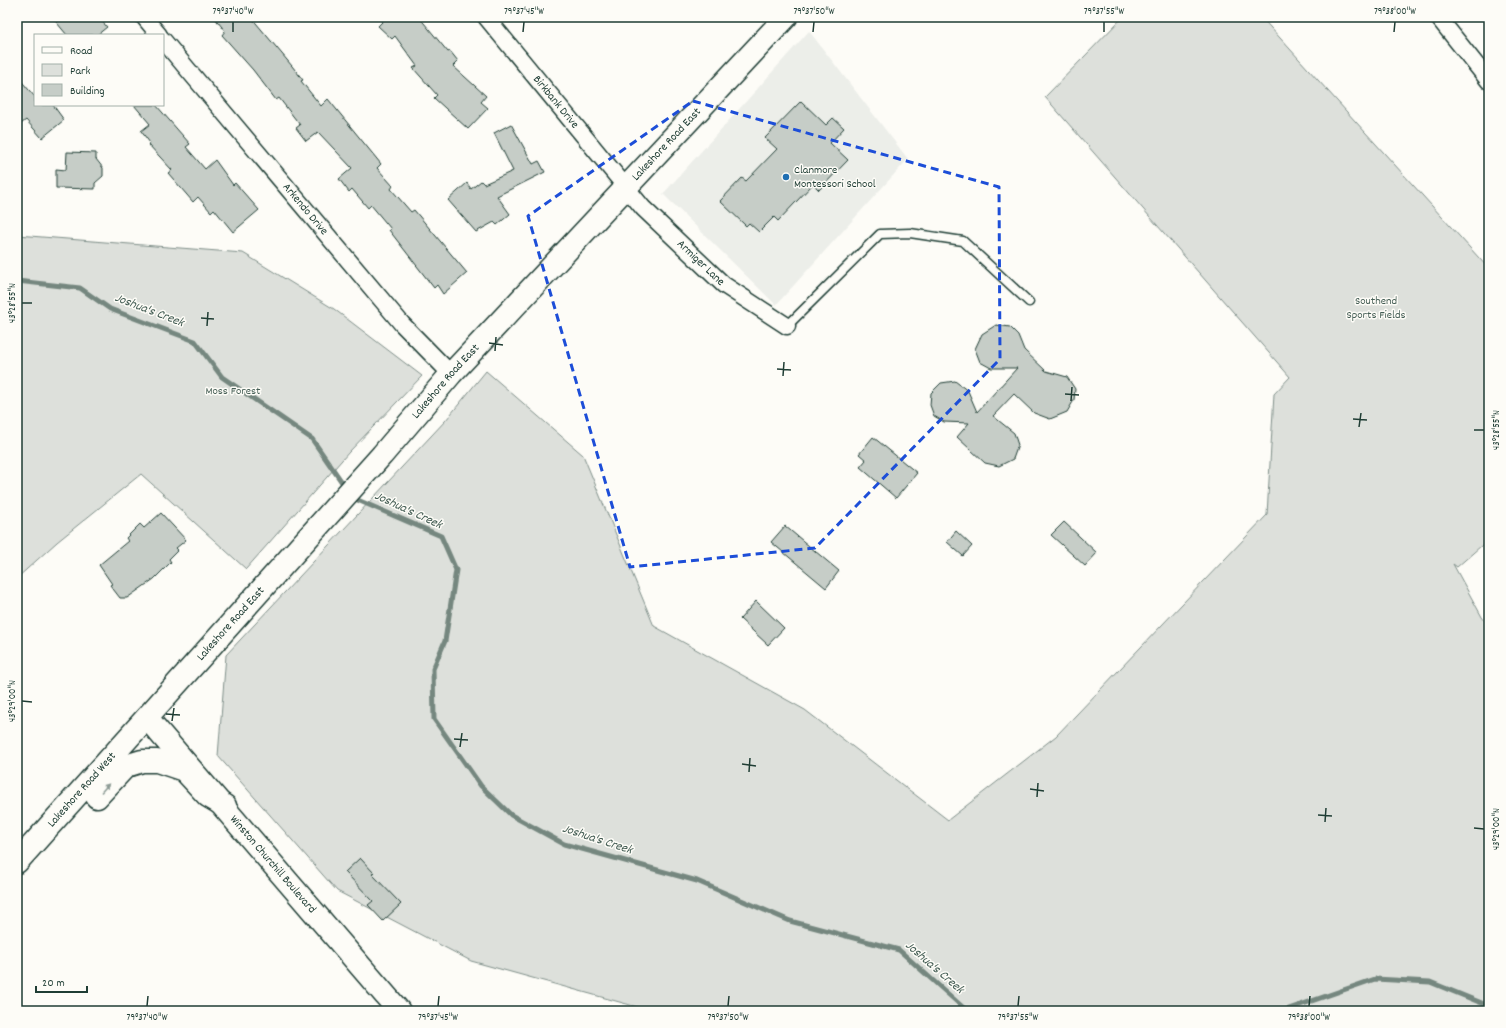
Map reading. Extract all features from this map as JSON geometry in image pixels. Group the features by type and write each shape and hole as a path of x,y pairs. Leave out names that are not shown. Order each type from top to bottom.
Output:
{"main road":[{"name":"Lakeshore Road East","path":"147,718 382,455 451,374 786,17"},
{"name":"Winston Churchill Boulevard","path":"147,718 225,806 399,1011"},
{"name":"Lakeshore Road West","path":"17,862 147,718"},
{"path":"54,821 72,824 120,772 133,763 142,761 157,761 184,770 208,796 225,806"}],"street":[{"path":"144,17 158,34"},
{"name":"Birkbank Drive","path":"486,17 625,187"},
{"path":"1438,17 1489,80"},
{"name":"Arkendo Drive","path":"164,41 402,324 451,374"},
{"name":"Armiger Lane","path":"625,187 643,208 724,285 787,326"}],"lane":[{"path":"787,326 880,234 910,234 962,241 1029,302"}],"highlighted area":[{"path":"693,101 999,187 1000,359 815,548 630,567 528,216"}],"shaded area":[{"name":"Clanmore Montessori School","path":"809,31 908,159 776,305 663,194"}],"green space":[{"name":"Southend Sports Fields","path":"1123,17 1261,17 1489,269 1489,539 1457,567 1453,564 1482,617 1489,626 1489,1011 652,1011 471,961 337,891 218,756 226,655 446,420 486,371 583,455 654,626 805,710 948,820 1056,736 1267,515 1274,394 1290,377 1045,97"},
{"name":"Moss Forest","path":"17,235 243,253 334,309 422,376 349,452 246,569 141,474 57,542 17,578"}],"building":[{"path":"52,17 98,17 107,27 98,34 66,34"},
{"path":"214,17 251,17 292,66 303,80 301,81 321,106 328,99 381,164 377,168 393,186 391,189 411,212 414,210 467,273 443,294 437,285 434,288 389,230 391,229 371,205 368,208 352,189 349,192 339,179 352,168 318,132 306,141 296,128 300,125 279,98 276,100 253,70 222,35 225,31"},
{"path":"387,17 419,17 448,52 450,51 458,61 453,66 486,96 481,102 488,108 468,129 434,98 437,95 413,68 417,66 395,36 392,39 378,26"},
{"path":"17,76 34,96 34,106 54,106 64,120 42,138 26,120 17,127"},
{"path":"801,101 826,125 833,118 844,128 830,143 848,160 819,190 813,184 778,221 774,217 759,232 749,223 746,226 720,201 742,178 746,181 777,149 765,138"},
{"path":"135,106 157,106 190,144 186,147 205,169 215,160 233,185 235,183 259,210 233,232 214,209 211,212 198,197 193,202 168,173 172,170 148,144 150,143 141,131 150,124"},
{"path":"511,124 533,164 539,161 545,172 497,196 510,214 497,225 494,222 476,232 448,200 467,183 471,189 481,181 484,184 513,171 494,133"},
{"path":"67,152 96,153 96,159 103,168 103,176 95,183 95,189 56,188 56,169 66,170"},
{"path":"996,325 1010,327 1018,335 1024,350 1046,371 1067,377 1075,389 1074,400 1067,412 1050,419 1034,413 1014,394 993,416 1014,433 1018,445 1013,459 999,466 985,463 957,437 969,423 944,422 934,416 930,405 931,393 941,383 955,381 968,391 977,412 1017,368 991,368 980,362 975,349 982,334"},
{"path":"873,437 917,473 896,498 860,467 866,460 859,454"},
{"path":"161,513 186,540 176,548 178,550 169,559 171,562 154,579 127,598 120,598 110,585 112,584 99,565 128,541 126,538 140,524 144,528"},
{"path":"1064,522 1097,553 1085,566 1051,535"},
{"path":"785,526 839,571 826,588 771,542"},
{"path":"956,531 972,546 963,556 947,542"},
{"path":"756,601 784,628 768,645 740,619"},
{"path":"360,858 374,873 372,874 401,904 383,921 368,905 373,901 345,872"}],"waterway":[{"name":"Joshua's Creek","path":"17,281 80,288 110,309 195,341 222,377 312,439 346,488"},
{"name":"Joshua's Creek","path":"352,496 353,498 441,536 456,570 445,641 433,669 434,719 481,786 511,815 564,844 697,881 790,921 899,950 967,1011"},
{"name":"Joshua's Creek","path":"1283,1011 1375,979 1430,982 1489,1006"}],"place":[{"name":"Clanmore Montessori School","path":"786,177"}]}
